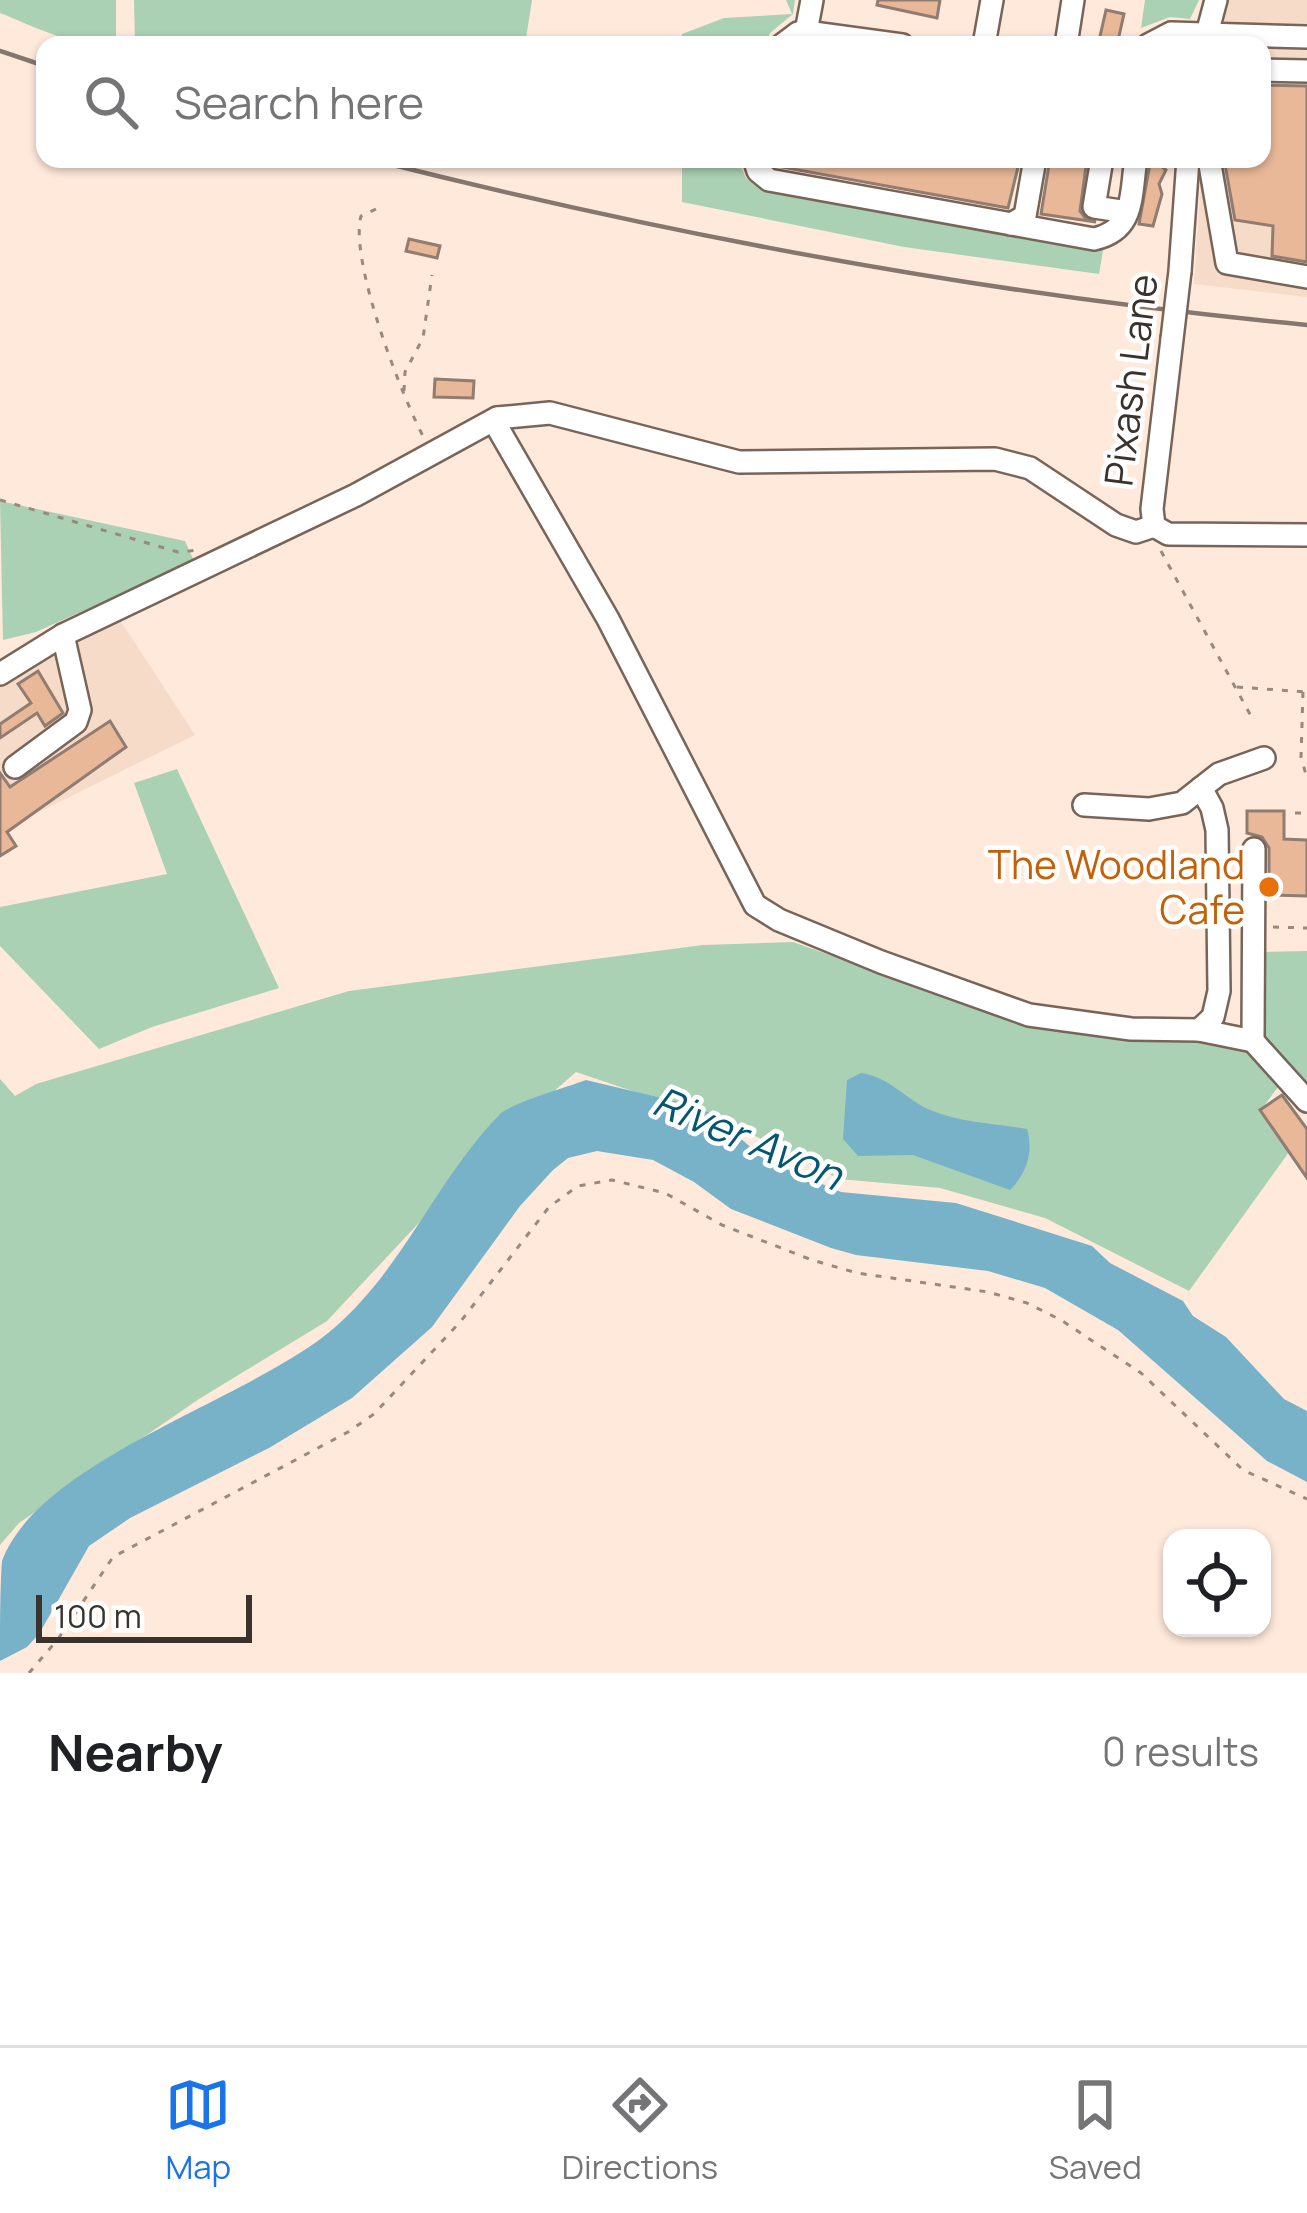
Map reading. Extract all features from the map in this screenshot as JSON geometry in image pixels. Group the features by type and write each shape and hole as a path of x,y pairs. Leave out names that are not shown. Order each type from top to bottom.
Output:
{"street":[{"path":"806,32 812,0"},
{"path":"986,36 992,0"},
{"path":"1067,36 1072,0"},
{"path":"1209,36 1216,0"},
{"path":"794,36 806,32 836,36"},
{"path":"1271,39 1307,37"},
{"path":"1271,70 1307,71"},
{"path":"757,168 769,180 1094,238 1113,235 1126,221 1132,168"},
{"path":"1011,224 1024,216 1032,168"},
{"path":"1100,168 1094,207 1128,208"},
{"name":"Pixash Lane","path":"1187,168 1154,526 1168,534 1307,535"},
{"path":"1211,168 1227,263 1307,277"},
{"path":"0,674 63,635 356,495 497,418 550,413 739,462 995,459 1030,468 1116,525 1136,532 1154,526"},
{"path":"497,418 499,430 608,619 755,905 779,920 881,962 1029,1015 1131,1030 1199,1030 1253,1041 1307,1101"},
{"path":"15,767 76,722 80,710 63,635"},
{"path":"1084,805 1149,809 1182,803 1219,774 1264,758"},
{"path":"1199,1030 1213,1017 1219,991 1217,830 1201,788"},
{"path":"1253,1041 1254,850"}],"path":[{"path":"376,208 361,216 360,251 380,325 431,452"},
{"path":"404,392 405,372 423,338 432,275"},
{"path":"0,500 178,552 194,548 221,557"},
{"path":"1154,526 1161,551 1252,718"},
{"path":"1235,687 1305,692 1307,778"},
{"path":"1295,813 1307,813"},
{"path":"1254,926 1307,928"},
{"path":"29,1673 58,1640 113,1557 374,1414 461,1321 549,1207 578,1186 597,1181 646,1185 722,1225 857,1273 988,1292 1027,1303 1141,1373 1243,1471 1307,1499"}],"shaded area":[{"path":"1229,0 1307,0 1307,297 1194,284 1201,168 1271,168 1271,36 1220,36"},
{"path":"120,620 195,735 0,831 0,660 9,671"}],"green space":[{"path":"0,0 116,0 116,36 60,36 0,13"},
{"path":"134,0 532,0 526,36 135,36"},
{"path":"786,0 795,0 793,14 768,36 682,36 724,18 792,14"},
{"path":"1145,0 1199,0 1190,19 1170,17 1141,28"},
{"path":"682,168 742,168 746,178 765,192 1104,245 1099,274 904,247 682,202"},
{"path":"0,501 185,541 194,561 36,632 3,640"},
{"path":"177,769 279,988 152,1027 99,1049 0,946 0,907 167,874 134,783"},
{"path":"793,942 1023,1023 1252,1041 1260,952 1307,951 1307,1094 1282,1082 1260,1111 1289,1152 1189,1291 1045,1218 940,1188 839,1179 736,1126 576,1072 489,1148 327,1321 199,1399 19,1523 0,1545 0,1079 15,1096 36,1084 349,991 703,945"}],"water":[{"path":"861,1073 881,1079 942,1114 1027,1129 1029,1155 1020,1177 1010,1190 913,1155 858,1156 843,1139 847,1080"},
{"path":"586,1080 714,1115 765,1160 841,1192 956,1203 1092,1246 1110,1263 1183,1301 1193,1316 1226,1337 1284,1399 1307,1411 1307,1482 1267,1461 1118,1330 1045,1288 988,1271 831,1248 731,1209 653,1160 597,1151 568,1158 553,1170 520,1206 432,1327 352,1398 269,1448 130,1518 89,1546 39,1634 27,1647 0,1661 2,1561 24,1525 58,1492 101,1462 251,1381 333,1329 380,1279 478,1138 501,1113"}],"building":[{"path":"878,0 940,0 937,18 877,5"},
{"path":"1106,10 1124,14 1119,36 1100,36"},
{"path":"1271,85 1307,86 1307,262 1272,256 1273,226 1235,220 1226,168 1271,168"},
{"path":"787,168 1018,168 1008,208"},
{"path":"1049,168 1086,168 1080,211 1096,222 1041,214"},
{"path":"1149,168 1164,168 1153,226 1139,224"},
{"path":"409,239 440,246 437,258 406,251"},
{"path":"435,379 474,381 473,398 434,397"},
{"path":"38,671 63,713 45,726 37,713 0,738 0,724 31,703 18,684"},
{"path":"110,721 126,747 7,832 16,846 0,856 0,773 10,787"},
{"path":"1247,811 1284,811 1284,839 1307,840 1307,896 1269,895 1269,848 1262,837 1247,833"},
{"path":"1282,1095 1307,1129 1307,1178 1260,1110"}],"railway":[{"path":"0,51 36,63"},
{"path":"406,168 601,214 835,260 1070,297 1307,325"}],"place":[{"name":"The Woodland Cafe","path":"1269,887"}],"water label":[{"name":"River Avon","path":"748,1138"}]}
